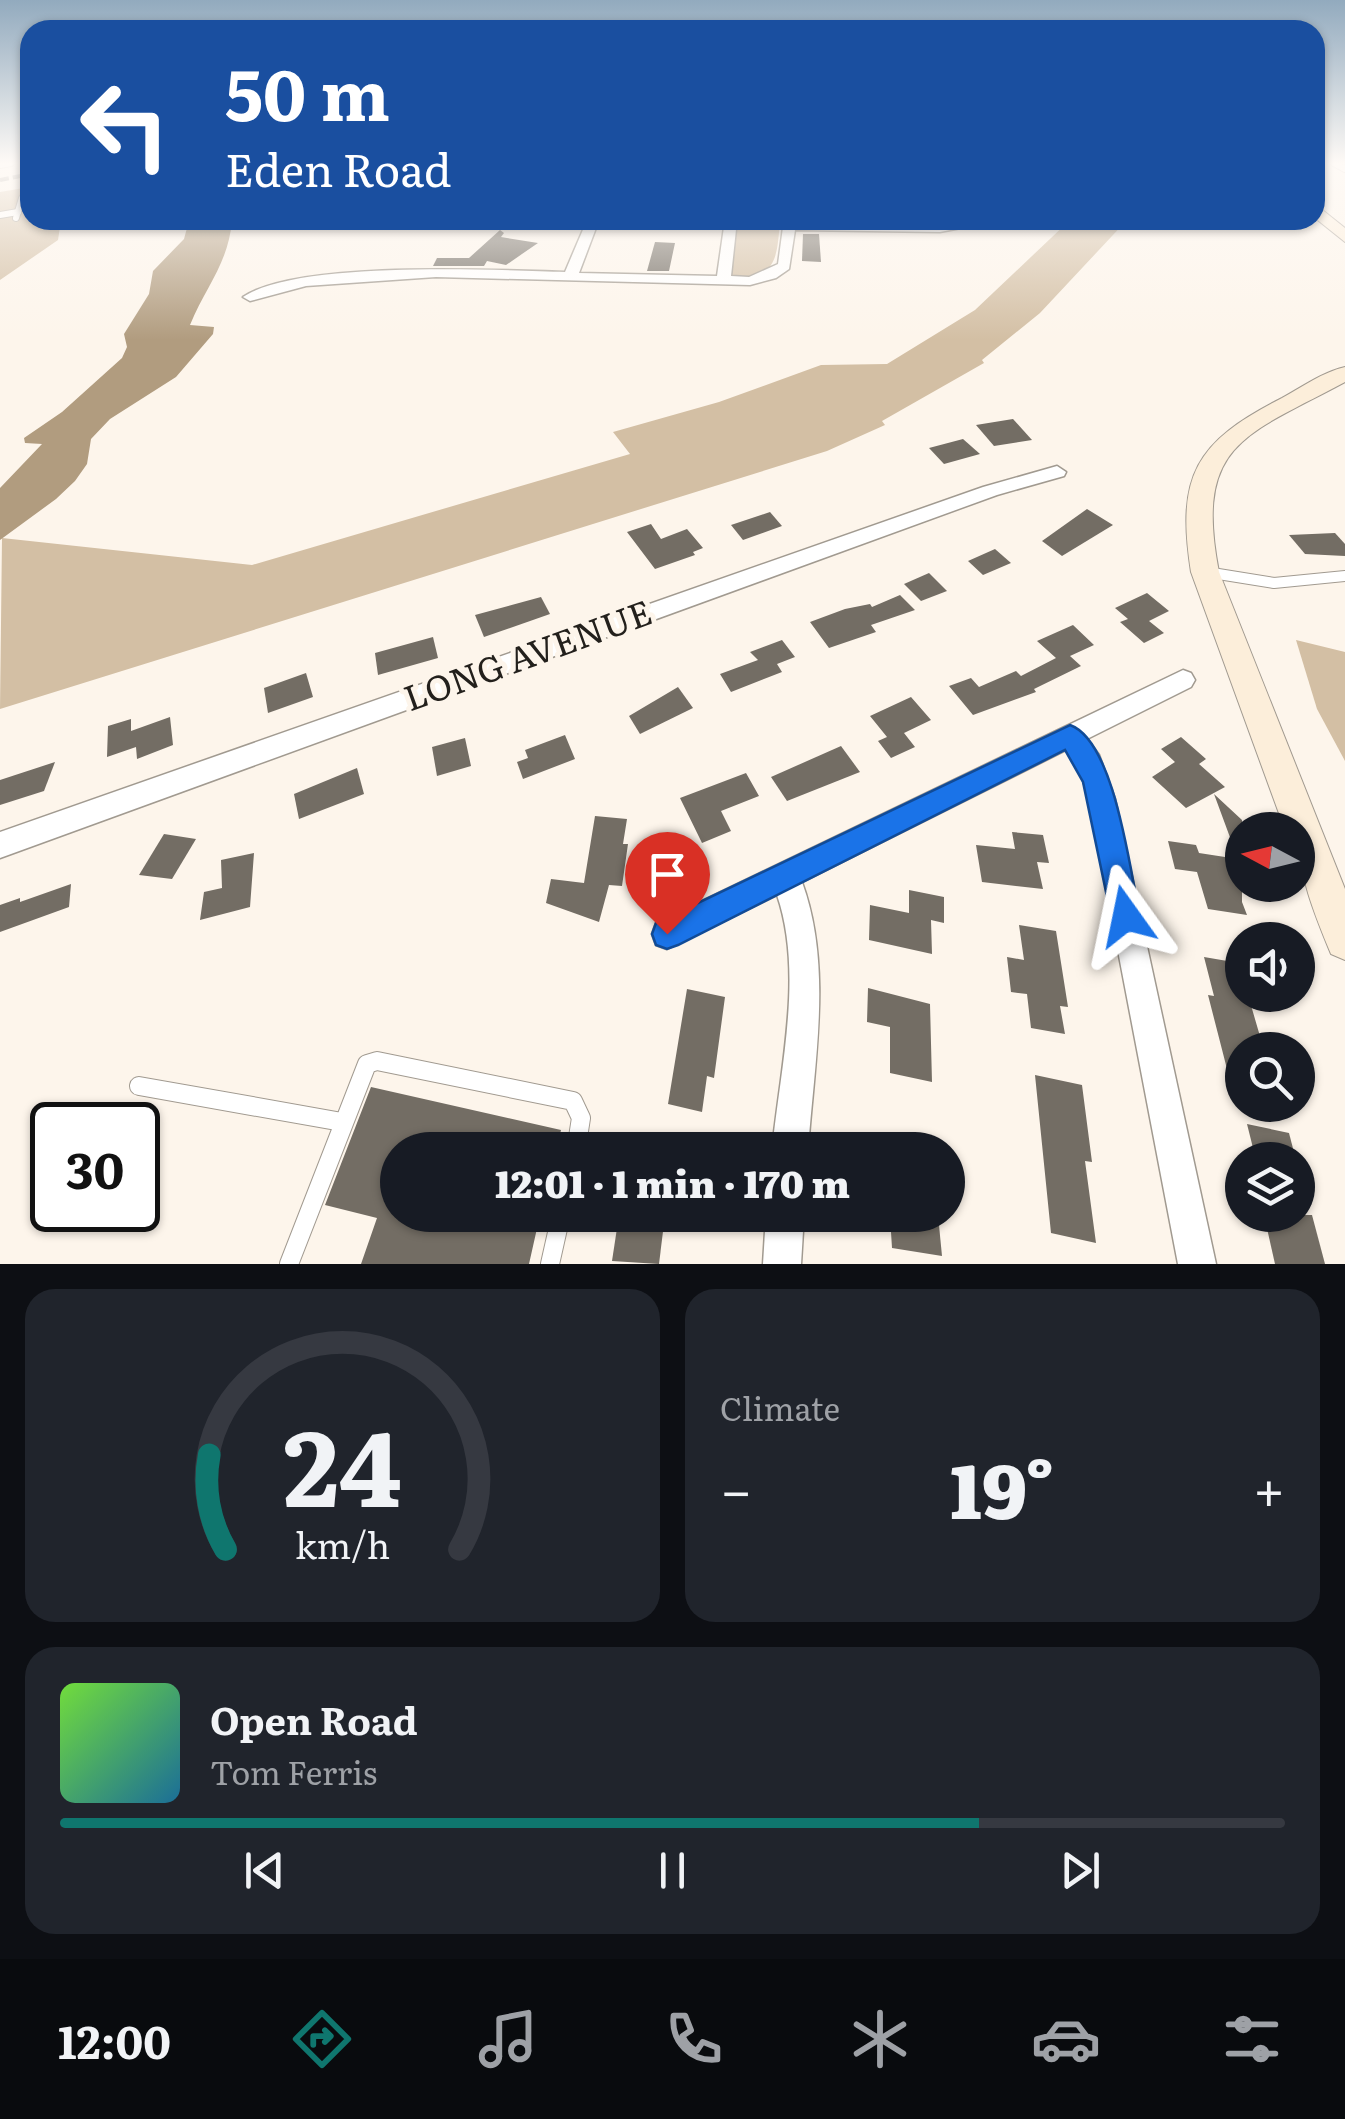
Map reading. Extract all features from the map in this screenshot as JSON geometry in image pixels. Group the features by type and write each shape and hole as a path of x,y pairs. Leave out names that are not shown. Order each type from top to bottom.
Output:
{"street":[{"path":"571,275 589,230"},
{"path":"723,282 730,230"},
{"path":"250,297 317,281 436,273 750,281 779,270 788,256 790,230"},
{"path":"1345,374 1251,422 1216,456 1197,500 1198,545 1205,572 1345,940"},
{"name":"LONG AVENUE","path":"0,846 990,491 1057,472"},
{"path":"667,934 1183,680"},
{"path":"1070,736 1090,764 1102,799 1197,1264"},
{"path":"785,876 794,896 802,947 791,1132"},
{"path":"782,1264 784,1232"}],"lane":[{"path":"1205,572 1274,583 1345,576"},
{"path":"289,1264 367,1064 377,1061 573,1101 581,1109 580,1132"},
{"path":"139,1086 342,1122"},
{"path":"550,1264 557,1232"}],"shaded area":[{"path":"0,222 20,222 20,230 60,230 58,240 0,280"},
{"path":"186,230 231,230 221,263 190,325 214,327 213,334 176,377 110,419 91,439 87,464 75,481 0,540 0,488 42,444 25,443 24,438 62,412 122,358 127,347 124,334 149,294 153,271 184,239"},
{"path":"735,230 779,230 775,256 765,271 745,277 729,276"},
{"path":"1059,230 1118,230 1040,313 982,360 984,363 882,421 885,425 827,451 0,709 2,538 252,565 630,454 613,432 719,402 821,365 887,364 975,310"},
{"path":"1296,640 1345,652 1345,761 1317,709"}],"building":[{"path":"500,230 504,233 501,237 538,243 506,265 487,261 484,266 433,266 437,258 469,258"},
{"path":"803,234 819,234 821,262 802,261"},
{"path":"655,242 675,243 669,271 647,271"},
{"path":"1013,419 1032,440 994,446 976,425"},
{"path":"963,439 980,454 944,464 929,448"},
{"path":"1087,509 1113,525 1062,556 1042,541"},
{"path":"770,512 782,526 743,540 731,525"},
{"path":"651,524 661,539 687,529 703,548 693,552 695,555 655,569 627,532"},
{"path":"1335,533 1345,544 1345,556 1305,554 1289,535"},
{"path":"995,549 1011,563 983,575 968,561"},
{"path":"929,573 947,591 921,601 904,584"},
{"path":"1147,593 1169,611 1149,621 1164,633 1144,643 1120,622 1128,619 1115,608"},
{"path":"900,595 915,610 871,625 876,632 829,648 810,622 845,609 870,604 872,607"},
{"path":"541,597 550,614 484,637 475,615"},
{"path":"1073,625 1094,645 1070,656 1081,666 1034,689 1036,692 973,715 949,686 971,678 979,687 1016,671 1021,676 1056,658 1037,641"},
{"path":"433,637 438,658 378,675 375,653"},
{"path":"782,640 795,657 777,664 782,672 731,692 720,674 758,660 750,652"},
{"path":"306,673 313,697 268,713 264,688"},
{"path":"678,687 693,708 640,734 629,716"},
{"path":"911,697 931,720 904,733 915,747 891,758 878,741 887,737 870,716"},
{"path":"170,717 173,745 137,759 136,747 107,757 108,726 131,719 131,731"},
{"path":"565,735 575,759 523,779 517,762 528,758 525,750"},
{"path":"1181,737 1206,759 1199,764 1225,787 1186,808 1152,777 1175,762 1161,749"},
{"path":"465,738 471,766 437,776 432,747"},
{"path":"841,746 860,772 787,801 771,777"},
{"path":"55,762 44,791 0,805 0,780"},
{"path":"357,768 364,794 299,819 294,794"},
{"path":"746,773 759,796 721,811 731,831 702,843 680,798"},
{"path":"1214,794 1233,812 1225,812 1225,824"},
{"path":"595,816 627,819 623,844 628,844 622,886 609,885 599,922 546,903 551,879 584,883"},
{"path":"1012,832 1043,835 1049,863 1037,862 1043,889 982,882 976,845 1015,849"},
{"path":"164,834 196,839 172,879 139,875"},
{"path":"1168,841 1196,845 1199,853 1225,857 1225,902 1242,902 1247,915 1208,909 1197,872 1175,869"},
{"path":"254,853 250,907 200,920 204,892 222,888 221,860"},
{"path":"71,884 69,907 0,932 0,905"},
{"path":"909,890 944,897 944,923 931,920 932,954 869,940 870,905 909,913"},
{"path":"1019,925 1056,931 1068,1007 1060,1006 1065,1034 1031,1028 1027,994 1011,992 1007,957 1024,960"},
{"path":"1204,957 1225,961 1225,1012 1253,1012 1259,1032 1225,1032 1225,1061 1208,995 1214,996"},
{"path":"868,988 930,1004 932,1082 890,1073 890,1027 867,1022"},
{"path":"687,989 725,997 714,1078 707,1076 702,1112 668,1104"},
{"path":"1035,1075 1082,1085 1092,1162 1085,1161 1096,1243 1051,1233"},
{"path":"371,1087 561,1130 380,1132 380,1232 536,1232 529,1264 361,1264 377,1218 325,1205"},
{"path":"1247,1124 1289,1133 1291,1142 1252,1142"},
{"path":"1315,1226 1325,1264 1275,1264 1268,1232 1315,1232"},
{"path":"616,1232 663,1232 659,1264 612,1261"},
{"path":"891,1232 940,1232 942,1256 892,1248"}],"route":[{"path":"667,934 1070,736 1090,764 1102,799 1126,916"}]}
